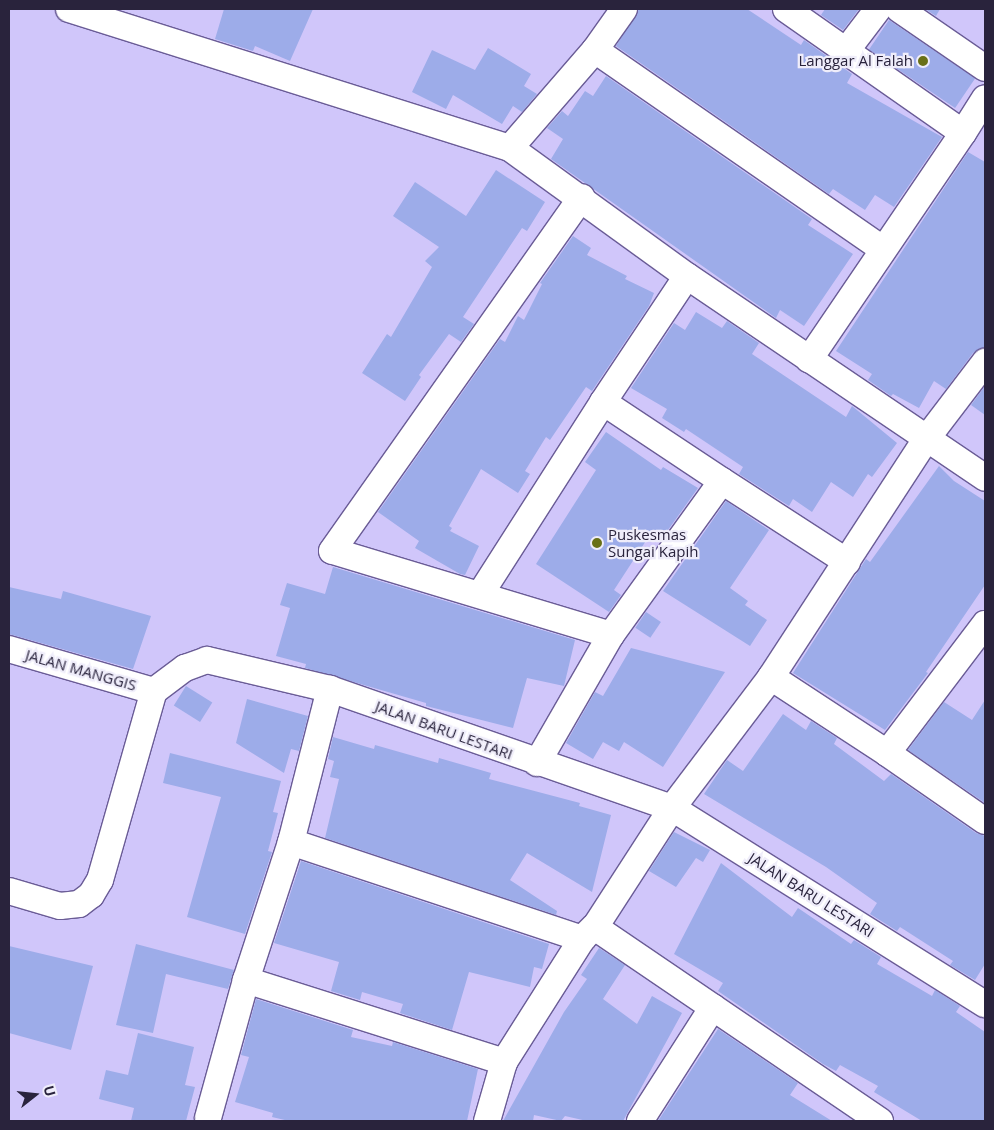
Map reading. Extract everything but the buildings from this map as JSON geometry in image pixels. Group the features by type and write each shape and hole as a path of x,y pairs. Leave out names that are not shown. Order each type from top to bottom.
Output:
{"street":[{"path":"69,9 510,148 582,197 687,276 985,478"},
{"path":"510,148 595,50 624,9"},
{"path":"786,9 963,133"},
{"path":"846,51 878,9"},
{"path":"899,9 985,68"},
{"path":"595,50 882,249"},
{"path":"809,360 985,98"},
{"path":"582,197 332,551 481,593 611,635"},
{"path":"481,593 603,402 687,276"},
{"path":"487,1121 504,1062 672,808 771,676 927,438 985,362"},
{"path":"603,402 847,562"},
{"path":"537,763 611,635 722,480"},
{"path":"887,754 981,639"},
{"name":"JALAN MANGGIS","path":"9,648 154,691"},
{"name":"JALAN BARU LESTARI","path":"154,691 185,668 207,660 330,689 537,763 672,808 985,1004"},
{"path":"771,676 985,821"},
{"path":"212,1120 246,980 291,842 330,689"},
{"path":"9,891 60,906 79,904 91,894 100,880 154,691"},
{"path":"291,842 589,933 713,1007 880,1121"},
{"path":"246,980 504,1062"},
{"path":"640,1121 713,1007"}],"place":[{"name":"Langgar Al Falah","path":"923,61"},
{"name":"Puskesmas Sungai Kapih","path":"597,543"}]}
